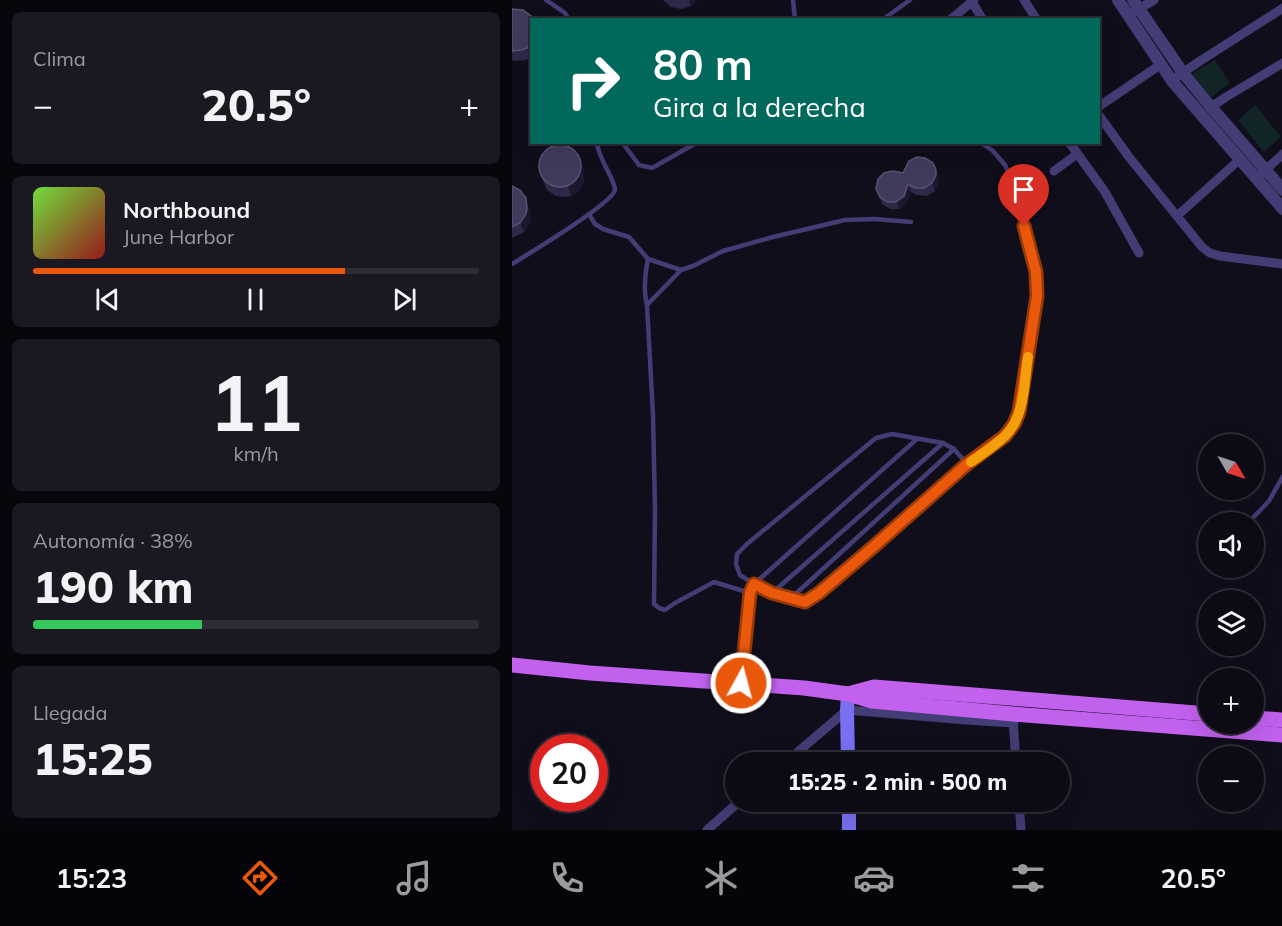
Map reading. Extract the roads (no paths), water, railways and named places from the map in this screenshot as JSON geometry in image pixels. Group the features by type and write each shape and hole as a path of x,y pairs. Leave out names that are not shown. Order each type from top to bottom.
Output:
{"main road":[{"path":"512,664 590,673 741,683 848,694 872,701 1013,718 1283,735"},
{"path":"848,694 874,687 1198,713"},
{"path":"848,694 848,752"},
{"path":"1264,719 1283,720"},
{"path":"849,812 849,830"}],"street":[{"path":"1024,0 1036,18"},
{"path":"1118,0 1172,81 1239,160 1283,190"},
{"path":"1128,16 1136,4 1154,0"},
{"path":"952,18 973,1 982,18"},
{"path":"1136,4 1183,73 1260,174 1283,209"},
{"path":"1172,81 1283,8"},
{"path":"1211,108 1283,63"},
{"path":"1100,106 1160,65"},
{"path":"1100,117 1194,238 1210,253 1283,264"},
{"path":"1070,144 1105,192 1139,253"},
{"path":"1054,171 1077,154"},
{"path":"1260,174 1283,154"},
{"path":"1177,216 1239,160"},
{"path":"1013,698 1015,752"},
{"path":"798,752 847,710 966,720 1013,718"},
{"path":"707,830 727,812"},
{"path":"1020,812 1021,830"}],"lane":[{"path":"546,0 565,13 568,18"},
{"path":"793,0 795,18"},
{"path":"885,18 910,0"},
{"path":"512,264 589,214 613,193 615,186 597,150 597,144"},
{"path":"624,144 639,165 652,168 695,144"},
{"path":"683,144 686,149"},
{"path":"967,464 954,450 943,443 892,434 876,438 737,554 736,564 740,575 772,593 805,602 819,593 967,464 1005,436 1014,424 1019,412 1037,296 1036,272 1012,180 1005,165 993,151 983,144"},
{"path":"589,214 595,224 603,229 629,237 648,259 681,270"},
{"path":"647,305 681,270 723,251 845,220 875,219 911,222"},
{"path":"648,259 645,278 654,473 654,604 665,610 714,582 750,593"},
{"path":"741,683 750,593 754,584 917,439"},
{"path":"772,593 943,443"},
{"path":"790,599 954,450"},
{"path":"1259,512 1269,501 1283,476"}]}
